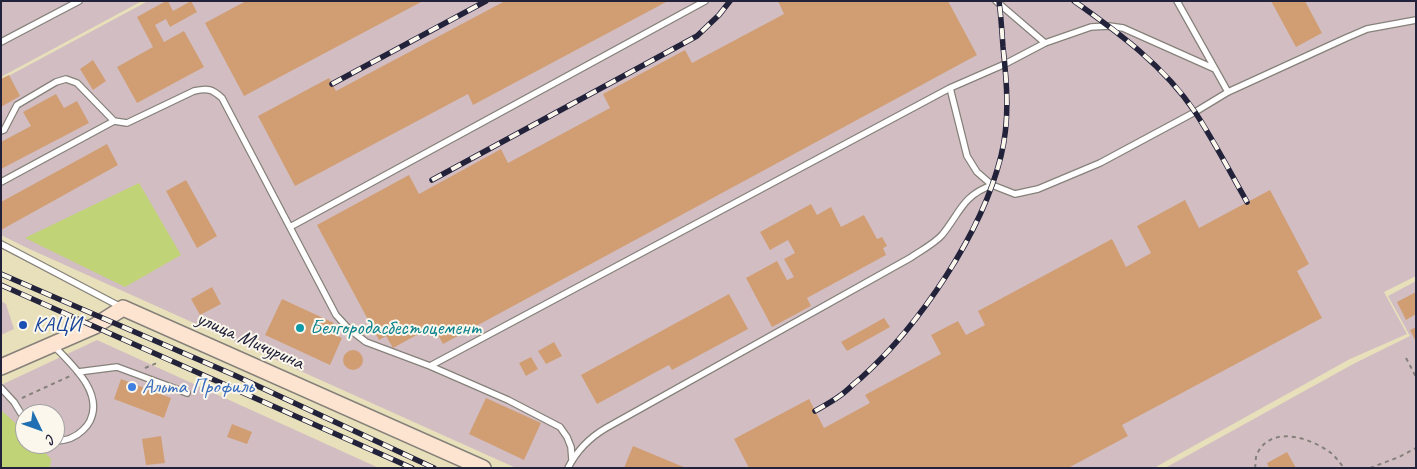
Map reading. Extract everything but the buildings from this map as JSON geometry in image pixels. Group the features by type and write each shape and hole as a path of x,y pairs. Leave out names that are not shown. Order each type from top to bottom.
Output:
{"street":[{"path":"1,367 94,326 122,308"},
{"name":"улица Мичурина","path":"122,308 483,468"}],"lane":[{"path":"1,42 79,1"},
{"path":"290,227 705,1"},
{"path":"996,1 1046,43"},
{"path":"1177,1 1228,92"},
{"path":"950,88 967,156 978,172 992,185 1015,194 1038,189 1100,163 1228,92 1367,29 1416,20"},
{"path":"430,366 950,88 1005,64 1046,43 1091,27 1109,26 1123,28 1215,69"},
{"path":"1,131 4,130 17,104 66,78 77,83 114,121 127,123 194,91 204,89 213,91 222,98 336,315 348,328 366,342 430,366 508,400 560,427 571,447 572,460"},
{"path":"1,182 114,121"},
{"path":"568,468 580,449 594,435 910,258 941,236 966,200 979,190 992,185"},
{"path":"1,244 122,308"},
{"path":"53,344 78,372 89,388 93,402 92,415 86,428 76,437 65,440"},
{"path":"78,372 117,367 187,393"},
{"path":"1,388 14,402"}],"path":[{"path":"1406,358 1416,377"},
{"path":"14,402 78,372"},
{"path":"1255,468 1257,453 1268,440 1284,436 1307,440 1332,454 1344,468"},
{"path":"1370,468 1416,448"}],"shaded area":[{"path":"1,1 142,1 1,77"},
{"path":"148,1 1416,1 1416,276 1384,292 1407,334 1350,359 1154,468 516,468 1,235 1,80"},
{"path":"1416,281 1416,468 1165,468 1355,363 1410,336 1388,296"},
{"path":"1,301 6,304 14,329 1,335"},
{"path":"97,340 379,468 1,468 1,385"}],"green space":[{"path":"139,183 181,255 125,287 25,238"},
{"path":"1,410 15,423 15,454 46,454 51,459 50,468 1,468"}],"railway":[{"path":"332,84 486,1"},
{"path":"432,180 697,36 719,15 730,1"},
{"path":"815,411 844,393 905,332 946,276 979,216 992,185 1001,156 1006,129 1006,88 999,1"},
{"path":"1074,1 1140,51 1183,95 1202,123 1247,202"},
{"path":"1,274 234,375 434,468"},
{"path":"1,285 412,468"}],"place":[{"name":"КАЦИ","path":"23,325"},
{"name":"Белгородасбестоцемент","path":"300,328"},
{"name":"Альта Профиль","path":"132,387"}]}
